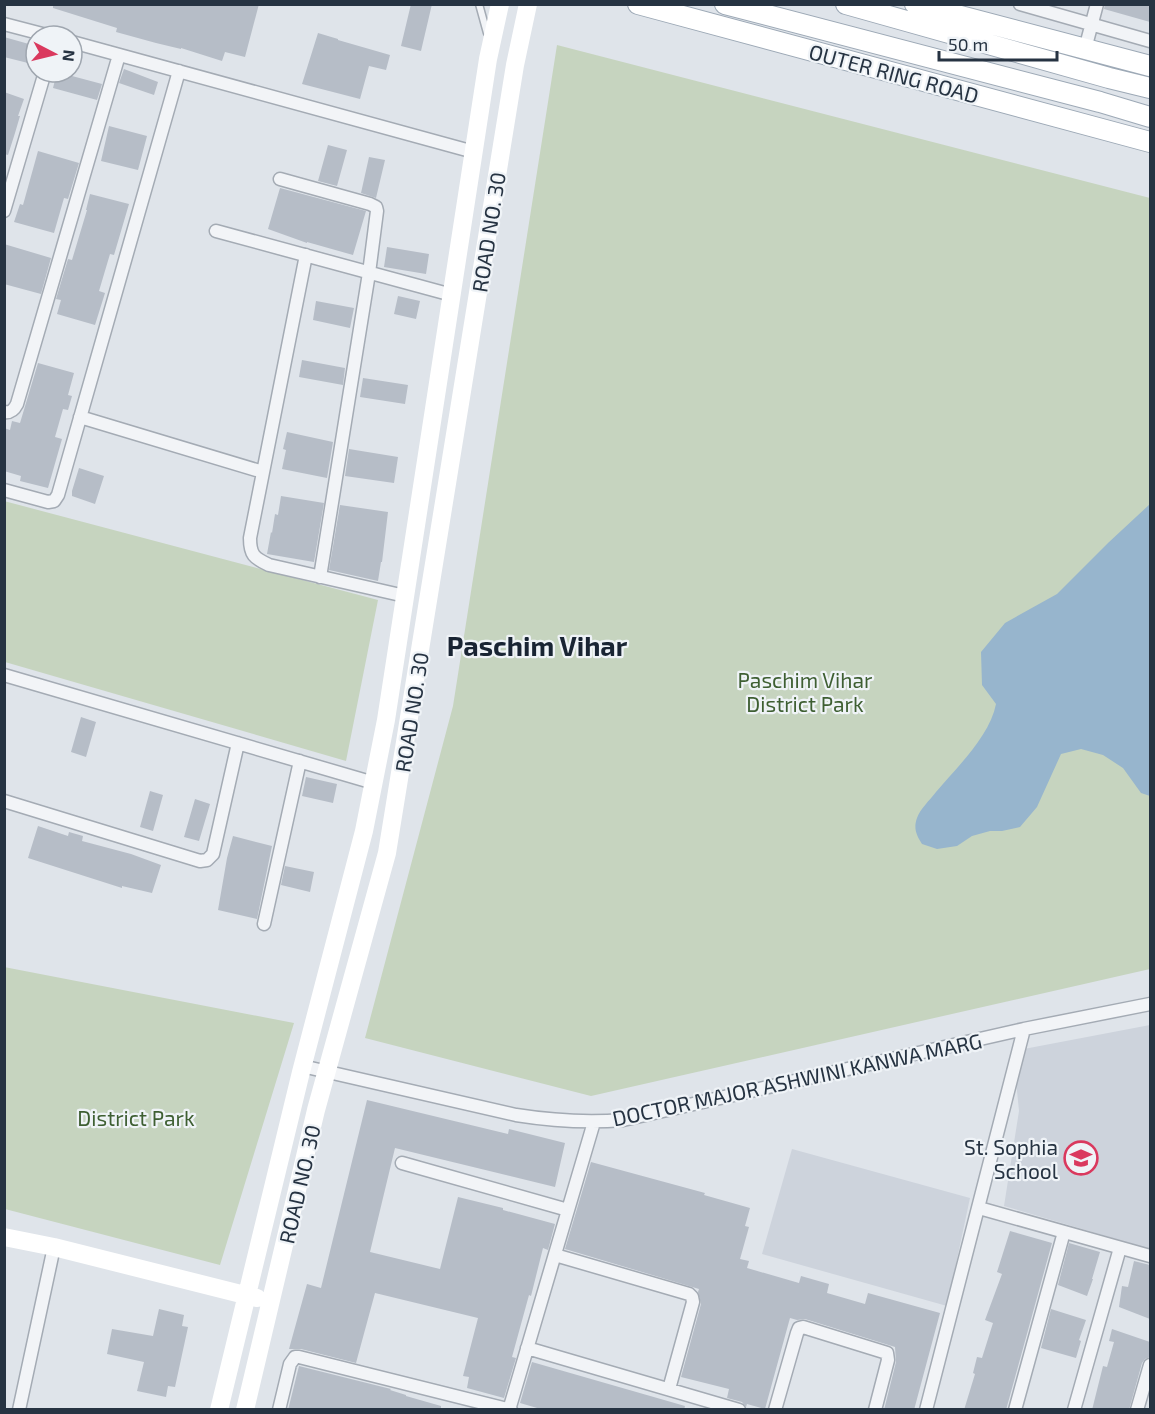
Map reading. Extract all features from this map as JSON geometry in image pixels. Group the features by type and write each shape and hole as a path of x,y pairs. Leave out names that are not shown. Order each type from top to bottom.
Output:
{"main road":[{"name":"OUTER RING ROAD","path":"638,4 1150,142"},
{"path":"725,4 1150,117"},
{"path":"846,4 1150,88"},
{"path":"915,4 1150,66"}],"street":[{"name":"ROAD NO. 30","path":"219,1410 302,1066 364,831 374,783 386,720 489,52 500,4"},
{"name":"ROAD NO. 30","path":"245,1410 327,1072 387,853 515,65 528,4"},
{"path":"1020,4 1150,41"},
{"path":"1085,49 1097,4"},
{"path":"4,24 24,29"},
{"path":"84,45 474,152"},
{"path":"489,52 515,65"},
{"path":"4,412 14,410 17,404 119,55"},
{"path":"4,490 48,502 54,501 58,495 179,71"},
{"path":"4,211 41,84"},
{"path":"280,179 370,204 376,207 377,211 320,578"},
{"path":"216,231 452,295"},
{"path":"306,255 250,538 250,548 255,559 269,565 405,596"},
{"path":"80,417 263,472"},
{"path":"4,675 374,783"},
{"path":"4,801 200,861 207,860 213,854 238,743"},
{"path":"264,924 300,761"},
{"name":"DOCTOR MAJOR ASHWINI KANWA MARG","path":"302,1066 516,1115 552,1121 623,1120 1024,1029 1150,1004"},
{"path":"926,1410 1024,1029"},
{"path":"279,1410 290,1364 295,1357 510,1409 594,1122"},
{"path":"402,1163 568,1210"},
{"path":"979,1208 1150,1256"},
{"path":"1016,1410 1064,1232"},
{"path":"4,1237 54,1247 270,1302"},
{"path":"19,1410 54,1247"},
{"path":"1074,1410 1120,1248"},
{"path":"555,1255 692,1297 693,1302 669,1389"},
{"path":"775,1410 797,1333 799,1328 803,1327 886,1351 888,1360 875,1410"},
{"path":"527,1348 731,1408"},
{"path":"1137,1410 1150,1365"}],"lane":[{"path":"479,4 489,52"}],"shaded area":[{"name":"St. Sophia School","path":"1150,1025 1150,1249 1004,1206 1019,1111 1013,1051"},
{"path":"792,1149 970,1198 947,1306 762,1254"}],"green space":[{"name":"Paschim Vihar District Park","path":"557,45 1150,198 1150,969 591,1096 365,1038 453,706"},
{"path":"4,501 378,600 346,761 5,662"},
{"name":"District Park","path":"4,967 294,1023 220,1265 5,1209"}],"water":[{"path":"1150,504 1150,796 1141,793 1123,768 1103,755 1081,749 1061,754 1037,807 1020,827 972,836 957,846 937,849 922,844 916,829 918,815 972,751 993,716 996,704 982,685 981,652 1005,623 1057,594"}],"building":[{"path":"53,4 259,4 245,57 225,52 222,61 116,32 117,28 53,8"},
{"path":"411,4 432,4 421,51 401,46"},
{"path":"1105,4 1150,4 1150,22 1104,9"},
{"path":"318,33 390,55 386,70 369,66 360,99 302,84"},
{"path":"4,37 24,43 24,62 4,57"},
{"path":"124,69 158,82 154,95 119,83"},
{"path":"84,79 102,84 97,100 53,88 54,84 84,84"},
{"path":"4,92 24,99 8,155 4,154"},
{"path":"109,126 147,136 138,170 101,161"},
{"path":"328,145 347,150 337,186 318,181"},
{"path":"38,151 79,163 68,199 64,198 54,233 14,222 20,204 23,205"},
{"path":"369,157 385,160 376,198 361,193"},
{"path":"280,188 366,211 353,255 307,243 268,229"},
{"path":"90,194 129,204 114,255 110,254 99,291 105,293 95,325 57,314 61,300 56,299 68,259 72,260"},
{"path":"4,244 51,258 41,294 4,284"},
{"path":"387,247 429,254 426,274 384,267"},
{"path":"398,296 420,301 416,319 394,314"},
{"path":"316,301 354,308 350,328 313,320"},
{"path":"302,360 345,368 343,385 299,377"},
{"path":"38,363 74,373 68,395 72,396 68,410 63,409 55,437 62,439 48,488 20,481 21,476 4,471 4,428 10,430 12,421 20,423"},
{"path":"363,378 408,385 405,404 360,397"},
{"path":"287,432 333,442 327,478 282,469"},
{"path":"349,449 398,457 394,483 345,476"},
{"path":"79,468 104,476 95,504 72,496"},
{"path":"281,496 324,503 314,562 267,554"},
{"path":"340,505 388,512 378,581 329,570"},
{"path":"81,717 96,722 86,757 71,752"},
{"path":"306,777 337,784 333,803 302,796"},
{"path":"150,791 163,795 153,831 140,827"},
{"path":"195,799 210,804 199,841 184,837"},
{"path":"38,826 68,836 69,832 83,836 82,841 131,854 161,865 152,893 122,886 122,888 28,858"},
{"path":"233,836 272,846 257,919 218,910"},
{"path":"285,866 314,872 310,892 281,885"},
{"path":"367,1100 508,1134 509,1129 565,1143 555,1187 395,1148 370,1252 440,1269 458,1197 555,1224 548,1250 543,1248 531,1296 529,1295 512,1357 516,1358 504,1398 467,1388 469,1377 463,1376 478,1318 375,1293 356,1363 301,1349 289,1349 307,1284 321,1288"},
{"path":"591,1162 705,1193 704,1195 750,1208 745,1226 749,1227 740,1259 749,1261 747,1268 799,1283 801,1276 829,1284 827,1293 865,1304 868,1293 940,1313 914,1410 884,1410 896,1362 895,1347 805,1319 790,1318 765,1409 747,1404 746,1407 742,1402 727,1398 729,1389 681,1377 701,1304 699,1289 565,1249"},
{"path":"1010,1231 1052,1243 1006,1410 964,1410 975,1374 973,1373 977,1357 982,1358 993,1323 985,1320 1002,1274 997,1272"},
{"path":"1069,1243 1100,1252 1087,1296 1058,1285"},
{"path":"1134,1261 1150,1265 1150,1319 1119,1307 1122,1286 1128,1287"},
{"path":"159,1309 184,1315 182,1326 188,1327 175,1387 168,1386 166,1397 137,1391 144,1362 107,1354 112,1329 153,1336"},
{"path":"1051,1309 1086,1320 1076,1358 1041,1348"},
{"path":"1112,1329 1150,1342 1150,1357 1142,1363 1129,1410 1092,1410 1103,1366 1107,1367 1114,1342 1109,1341"},
{"path":"532,1362 685,1406 684,1410 544,1410 520,1403"},
{"path":"299,1366 391,1389 441,1406 441,1410 288,1410"}],"place":[{"name":"St. Sophia School","path":"1081,1158"}],"district":[{"name":"Paschim Vihar","path":"537,645"}]}
